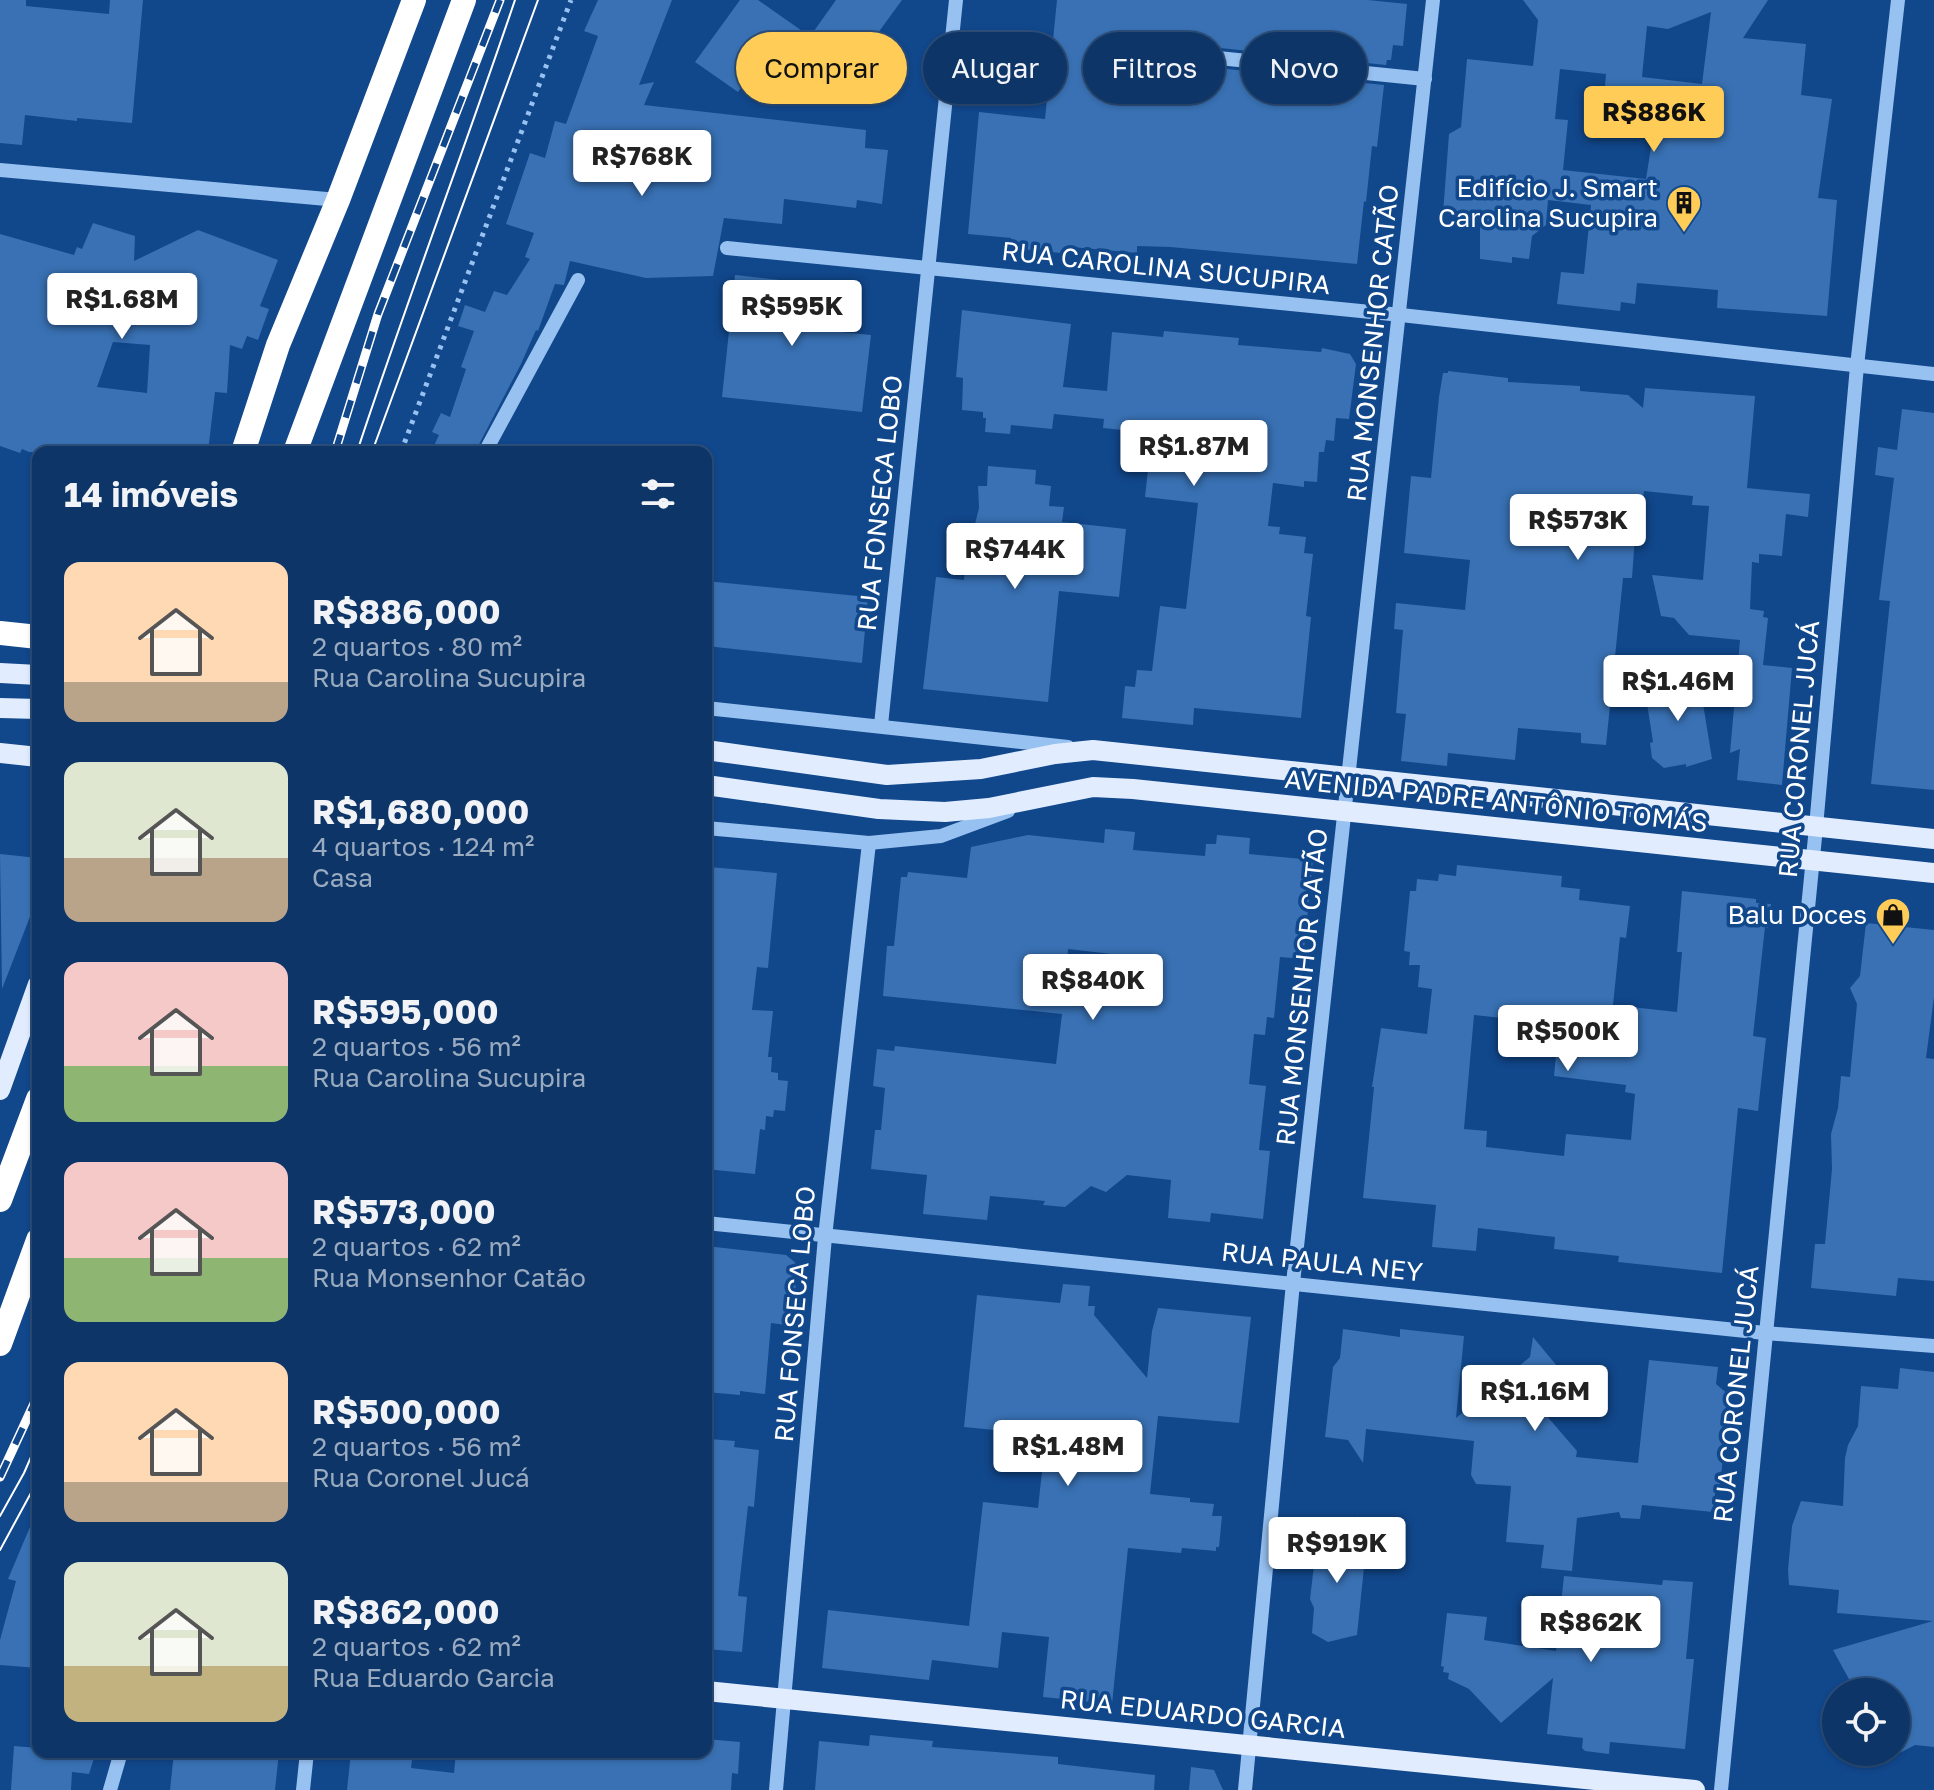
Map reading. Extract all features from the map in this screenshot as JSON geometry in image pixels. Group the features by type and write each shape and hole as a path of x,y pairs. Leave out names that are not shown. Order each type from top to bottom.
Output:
{"highway":[{"path":"245,446 278,345 338,200 414,0"},
{"path":"297,446 464,0"},
{"path":"0,633 32,636"},
{"path":"0,1200 32,1115"},
{"path":"0,1344 32,1256"}],"main road":[{"path":"0,673 32,675"},
{"path":"0,708 32,709"},
{"name":"AVENIDA PADRE ANTÔNIO TOMÁS","path":"712,751 887,775 981,769 1055,754 1093,750 1934,839"},
{"path":"0,753 32,756"},
{"name":"AVENIDA PADRE ANTÔNIO TOMÁS","path":"712,786 914,812 989,808 1093,787 1133,789 1934,873"},
{"path":"0,1090 9,1039 32,995"},
{"name":"RUA EDUARDO GARCIA","path":"712,1692 1695,1790"}],"street":[{"name":"RUA FONSECA LOBO","path":"881,725 956,0"},
{"name":"RUA MONSENHOR CATÃO","path":"1245,1790 1293,1283 1433,0"},
{"name":"RUA CORONEL JUCÁ","path":"1721,1790 1816,827 1857,366 1898,0"},
{"path":"1225,59 1425,79"},
{"path":"0,170 338,200"},
{"name":"RUA CAROLINA SUCUPIRA","path":"727,248 1401,315 1934,374"},
{"path":"488,446 578,280"},
{"name":"AVENIDA PADRE ANTÔNIO TOMÁS","path":"712,709 1093,750"},
{"name":"AVENIDA PADRE ANTÔNIO TOMÁS","path":"712,829 869,843 941,836 1053,795"},
{"name":"RUA FONSECA LOBO","path":"776,1790 825,1237 869,843"},
{"name":"RUA PAULA NEY","path":"712,1224 1765,1333 1934,1346"},
{"path":"110,1790 119,1758"},
{"path":"303,1790 306,1758"}],"path":[{"path":"403,446 571,0"}],"building":[{"path":"0,0 26,0 26,6 109,14 110,0 143,0 132,123 25,115 22,145 0,143"},
{"path":"598,0 672,0 639,85 654,82 644,105 866,130 865,148 888,150 882,204 857,200 856,208 784,199 782,224 724,218 713,276 646,278 570,261 564,285 555,284 538,331 478,446 434,446 439,435 432,432 441,413 450,417 466,369 461,367 474,331 458,326 465,305 485,312 494,291 507,295 530,259 525,257 534,233 506,224 530,153 545,158 555,121 566,124 598,36 584,31"},
{"path":"740,0 758,0 804,32 736,32 736,91 695,62"},
{"path":"836,0 902,0 879,32 813,32"},
{"path":"1057,0 1368,0 1407,4 1403,46 1393,45 1391,60 1387,60 1386,65 1367,63 1367,32 1241,32 1241,50 1225,49 1225,32 1083,32 1083,104 1225,104 1225,69 1241,70 1241,104 1367,104 1367,83 1384,85 1377,147 1372,146 1357,264 1170,247 1137,246 1137,253 1072,247 1071,254 1010,248 1011,238 968,234 979,112 1045,119 1047,104 1067,104 1067,32 1054,32"},
{"path":"1523,0 1768,0 1743,38 1806,44 1801,95 1832,99 1818,198 1837,200 1827,316 1717,308 1718,290 1637,283 1635,304 1621,302 1620,311 1557,304 1561,272 1584,274 1591,205 1548,200 1546,225 1532,236 1529,259 1512,257 1512,263 1480,259 1480,217 1443,213 1449,134 1461,127 1467,59 1533,66 1538,20","holes":["1711,12 1702,84 1642,77 1647,26 1668,29","1560,69 1606,74 1602,123 1654,128 1646,179 1563,170 1568,120 1555,119"]},
{"path":"93,223 135,236 134,261 198,230 278,260 260,306 269,309 258,340 247,336 242,349 230,345 227,393 215,392 209,446 32,446 32,452 22,449 20,453 0,446 0,234 74,255 77,247 82,249","holes":["113,342 150,345 147,393 97,387"]},
{"path":"735,275 834,286 830,331 871,335 862,412 722,397"},
{"path":"962,310 1071,324 1063,387 1107,391 1112,332 1163,337 1164,331 1239,338 1238,345 1321,352 1322,348 1350,354 1356,364 1349,419 1336,418 1334,441 1326,440 1324,452 1319,452 1317,482 1304,481 1304,487 1273,483 1268,526 1280,527 1279,534 1306,537 1304,553 1313,554 1306,616 1311,617 1301,718 1194,708 1193,725 1122,718 1125,686 1135,687 1137,670 1152,671 1160,606 1186,609 1198,503 1145,497 1152,433 1103,428 1104,419 1054,414 1052,429 1011,425 1010,434 985,432 983,412 962,410 963,378 956,377"},
{"path":"1443,373 1508,378 1508,382 1580,386 1580,391 1628,395 1643,408 1645,388 1755,396 1747,488 1810,494 1808,517 1786,514 1782,556 1759,554 1759,563 1752,562 1750,609 1764,611 1763,617 1768,618 1763,665 1792,668 1782,785 1737,780 1740,749 1730,753 1740,640 1689,635 1674,618 1661,616 1652,575 1703,580 1709,506 1692,505 1693,496 1644,491 1642,508 1637,508 1632,578 1623,578 1606,745 1581,743 1581,733 1518,728 1515,760 1448,753 1447,766 1401,761 1406,714 1396,713 1403,630 1394,629 1396,603 1465,610 1470,560 1404,553 1411,476 1431,478 1439,397"},
{"path":"1902,409 1934,413 1934,790 1871,784 1890,601 1879,600 1894,478 1875,475 1878,447 1897,450"},
{"path":"988,466 1036,470 1035,484 1051,486 1049,506 1064,507 1062,522 1126,529 1119,597 1059,591 1048,702 923,689 936,577 964,580 967,547 979,508 978,486 987,486"},
{"path":"712,582 868,597 862,663 712,647"},
{"path":"1687,677 1699,679 1712,759 1686,767 1686,764 1664,768 1652,758 1650,743 1653,742 1644,684"},
{"path":"1105,829 1135,832 1133,850 1205,856 1206,844 1216,844 1217,835 1250,838 1249,854 1313,860 1303,959 1280,957 1274,1018 1267,1017 1265,1035 1254,1034 1249,1084 1266,1086 1259,1150 1270,1151 1263,1219 1211,1213 1210,1222 1168,1218 1171,1180 1127,1175 1106,1192 1091,1186 1065,1207 1043,1205 1045,1201 990,1196 987,1220 923,1214 927,1175 871,1169 875,1130 881,1130 885,1088 873,1086 877,1049 894,1051 895,1046 1056,1064 1062,1014 883,996 887,946 894,946 901,877 907,877 908,872 967,878 971,847 1028,835 1104,843","holes":["1068,949 1112,954 1108,997 1064,994"]},
{"path":"0,854 32,857 32,912 2,989"},
{"path":"1457,865 1562,876 1561,887 1580,889 1579,900 1630,906 1626,938 1620,937 1613,1005 1677,1012 1682,952 1677,952 1682,891 1756,899 1756,903 1771,904 1768,928 1765,927 1753,1036 1766,1038 1758,1111 1738,1108 1722,1273 1618,1262 1619,1256 1554,1249 1555,1237 1478,1228 1476,1251 1432,1247 1436,1205 1363,1198 1372,1087 1381,1028 1427,1034 1432,989 1418,987 1420,965 1409,965 1410,952 1404,951 1410,891 1416,891 1417,879 1438,881 1439,874 1456,876","holes":["1474,1015 1559,1024 1554,1076 1626,1085 1625,1092 1635,1094 1631,1140 1566,1134 1564,1156 1486,1147 1487,1131 1464,1129"]},
{"path":"712,867 777,873 768,968 757,967 752,1010 773,1011 768,1057 772,1057 771,1072 778,1073 778,1080 788,1081 785,1111 774,1110 773,1117 766,1116 765,1130 760,1129 755,1174 712,1170"},
{"path":"1866,923 1934,930 1934,997 1926,1058 1934,1059 1934,1281 1898,1278 1896,1296 1811,1288 1815,1244 1825,1244 1832,1169 1831,1134 1838,1108 1841,1076 1850,1077 1857,1004 1850,988 1860,976"},
{"path":"712,1247 786,1255 797,1264 793,1326 771,1323 765,1394 740,1391 740,1395 712,1393"},
{"path":"1063,1284 1090,1286 1088,1306 1095,1306 1094,1315 1147,1378 1158,1308 1251,1317 1239,1423 1158,1416 1150,1494 1214,1504 1212,1516 1222,1516 1219,1547 1216,1551 1182,1548 1181,1553 1128,1548 1112,1704 1043,1697 1049,1637 1002,1632 998,1668 932,1660 929,1680 822,1668 828,1610 969,1626 983,1502 1038,1508 1046,1435 964,1427 977,1295 1060,1303"},
{"path":"1343,1329 1400,1337 1400,1329 1464,1336 1456,1418 1530,1357 1533,1337 1557,1366 1567,1367 1564,1398 1546,1415 1577,1451 1576,1457 1638,1463 1649,1360 1718,1367 1716,1384 1729,1395 1720,1487 1716,1486 1713,1512 1642,1505 1640,1519 1621,1518 1619,1512 1577,1518 1572,1571 1541,1568 1544,1545 1506,1542 1511,1486 1476,1484 1471,1475 1474,1441 1366,1429 1363,1463 1348,1440 1325,1437 1333,1367 1340,1358"},
{"path":"1900,1368 1934,1372 1934,1747 1915,1745 1910,1748 1910,1678 1848,1678 1833,1650 1933,1621 1837,1613 1839,1590 1789,1585 1792,1526 1801,1501 1843,1506 1845,1458 1858,1426 1861,1386 1898,1389"},
{"path":"712,1439 735,1441 734,1447 759,1450 754,1507 748,1506 738,1596 747,1597 742,1652 712,1650"},
{"path":"1358,1516 1354,1552 1358,1552 1358,1557 1365,1558 1357,1635 1328,1642 1312,1633 1314,1608 1310,1599 1318,1531 1341,1533"},
{"path":"32,1522 32,1668 0,1665 0,1640 16,1581 8,1579"},
{"path":"1564,1576 1662,1585 1663,1580 1693,1582 1686,1659 1694,1659 1685,1749 1610,1742 1609,1754 1585,1751 1582,1748 1583,1738 1547,1734 1553,1678 1501,1723 1469,1689 1448,1679 1449,1673 1443,1672 1444,1667 1441,1666 1447,1613 1487,1617 1484,1640 1556,1651"},
{"path":"870,1735 933,1741 932,1747 1058,1757 1058,1764 1155,1775 1154,1790 815,1790 819,1741 869,1746"},
{"path":"712,1740 740,1742 738,1774 732,1773 731,1790 347,1790 350,1758 412,1758 411,1768 454,1773 455,1758 712,1758"},
{"path":"14,1746 32,1748 32,1758 94,1758 89,1774 72,1772 71,1790 11,1790"},
{"path":"173,1758 278,1758 275,1790 170,1790"},
{"path":"1191,1767 1214,1770 1223,1790 1189,1790"}],"tram line":[{"path":"359,446 515,0"},
{"path":"374,446 538,0"},
{"path":"0,1516 32,1455"},
{"path":"0,1550 32,1491"}],"railway":[{"path":"337,446 378,314 500,0"},
{"path":"0,1477 32,1408"}],"place":[{"name":"Edifício J. Smart Carolina Sucupira","path":"1684,234"},
{"name":"Balu Doces","path":"1893,946"}]}
